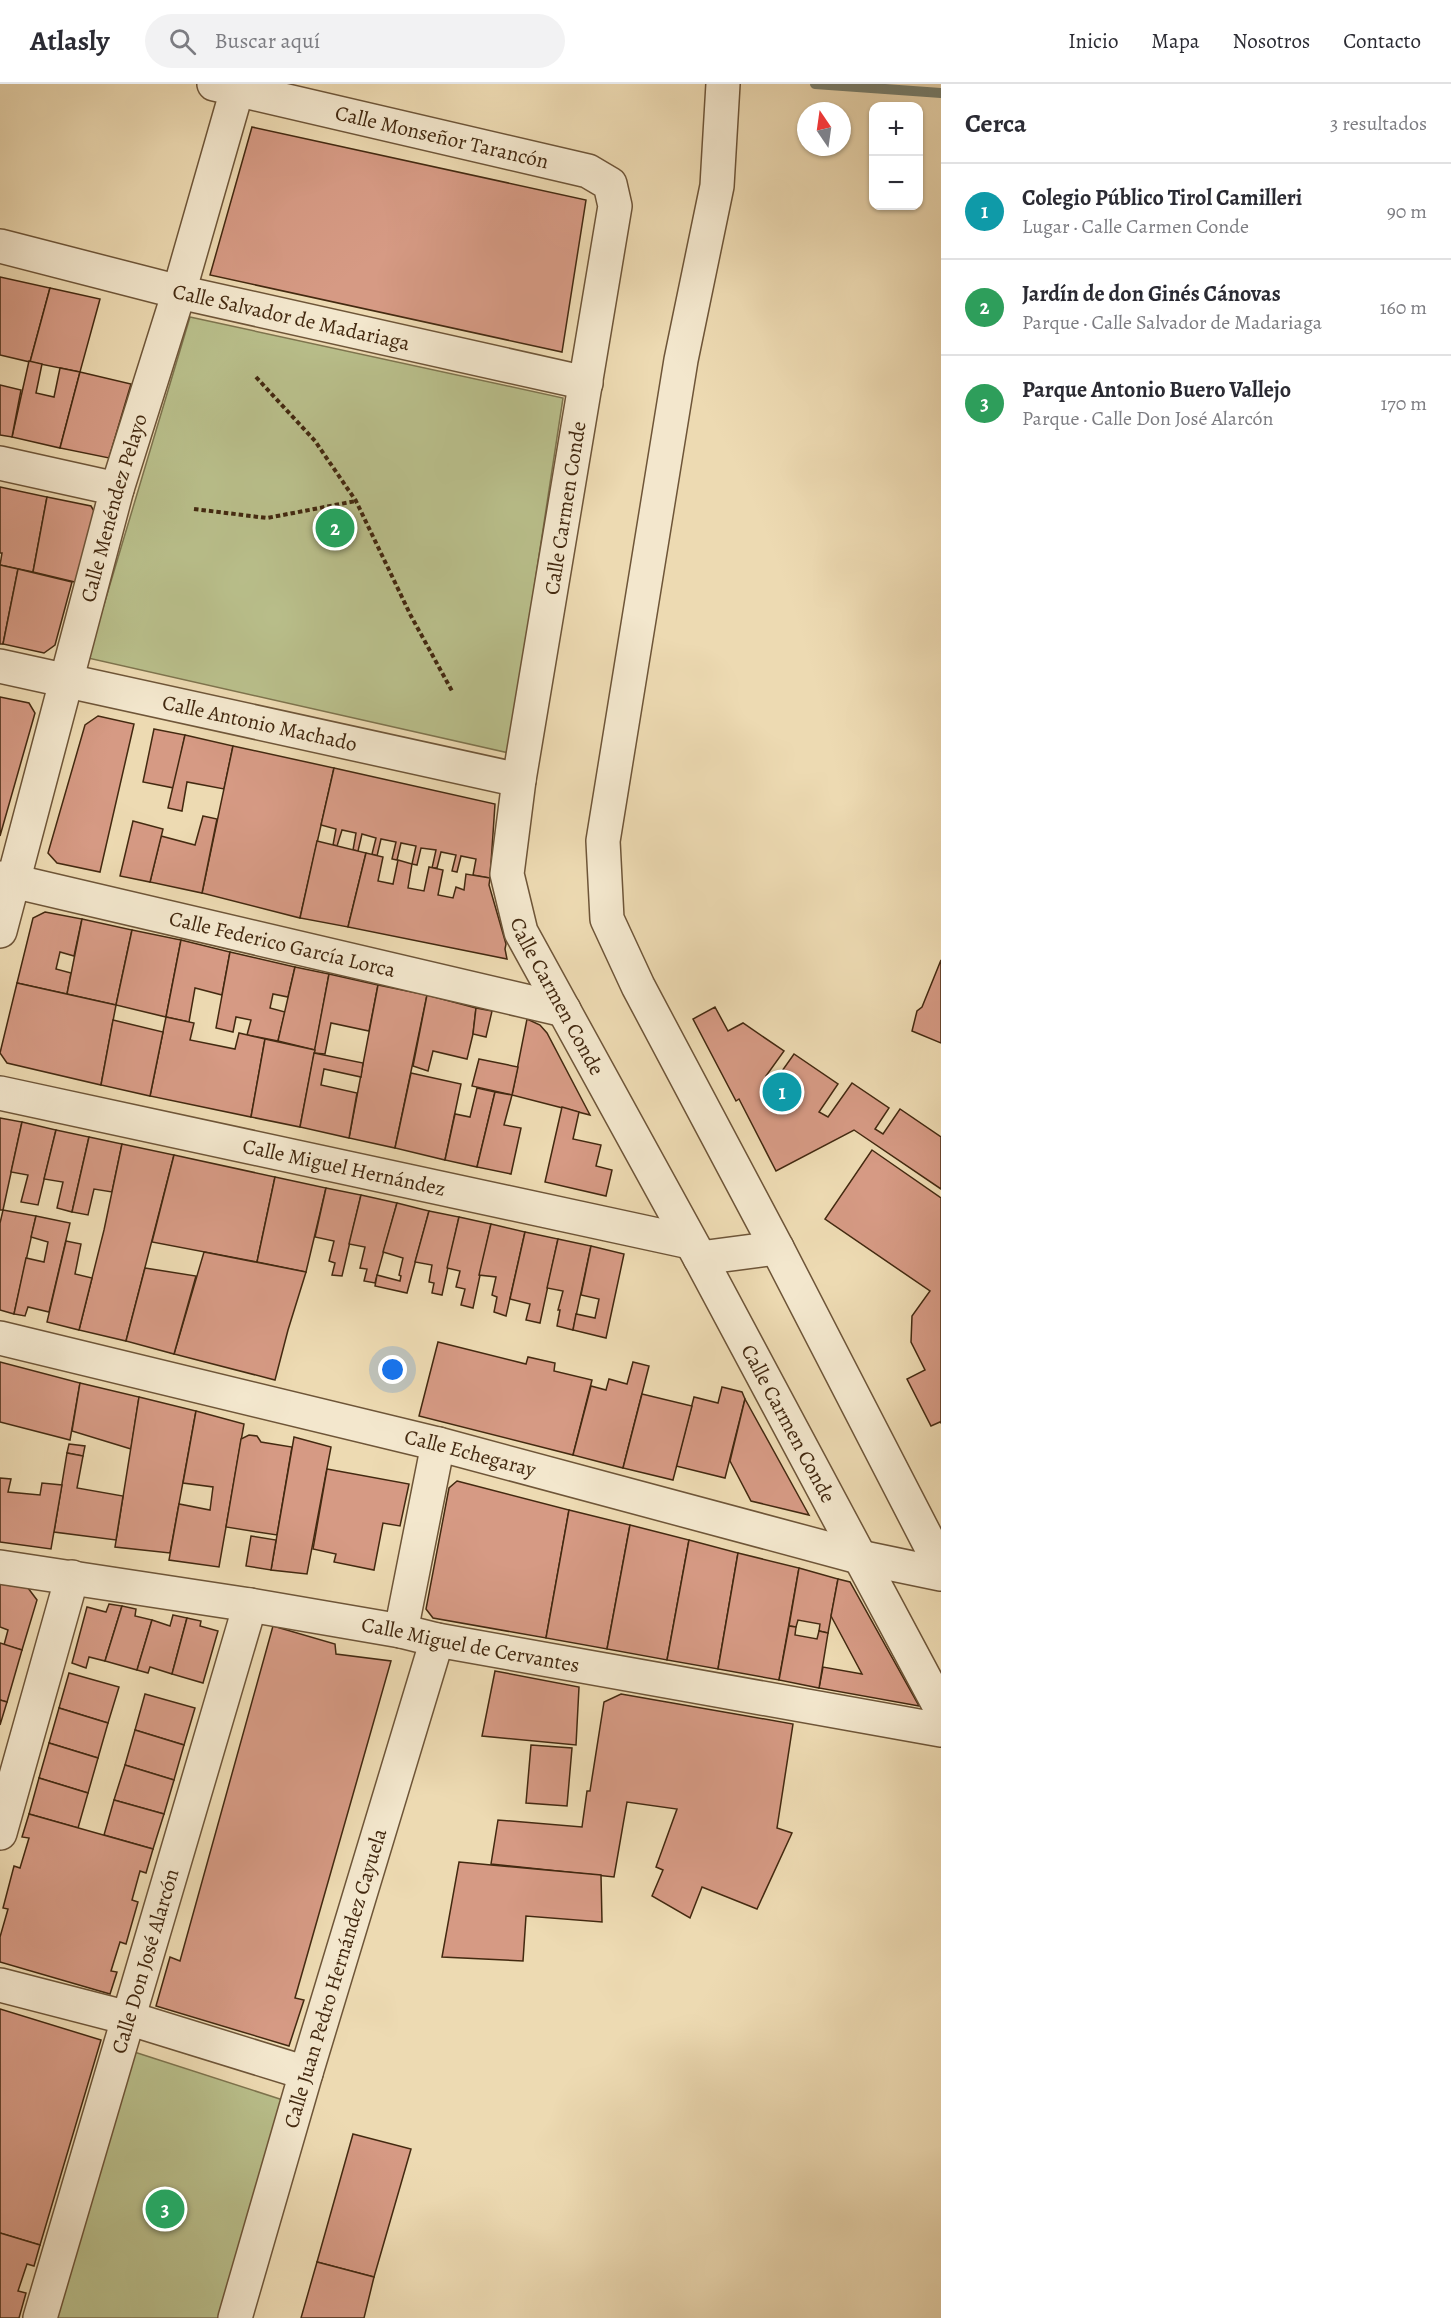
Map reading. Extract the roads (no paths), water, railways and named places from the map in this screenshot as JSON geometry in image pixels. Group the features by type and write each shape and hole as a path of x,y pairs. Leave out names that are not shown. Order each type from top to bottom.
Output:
{"street":[{"path":"723,84 717,186 681,360 603,841 607,919 638,986 777,1248 941,1566"},
{"name":"Calle Monseñor Tarancón","path":"225,87 588,171 610,184 615,206"},
{"name":"Calle Menéndez Pelayo","path":"0,931 7,880 117,489 179,292 225,87"},
{"name":"Calle Carmen Conde","path":"615,206 519,780 507,874 521,932 695,1250 941,1709"},
{"name":"Calle Salvador de Madariaga","path":"0,246 179,292 586,383"},
{"path":"0,464 117,489"},
{"name":"Calle Antonio Machado","path":"0,666 519,780"},
{"name":"Calle Federico García Lorca","path":"7,880 564,1011"},
{"name":"Calle Miguel Hernández","path":"0,1093 695,1250 777,1248"},
{"name":"Calle Echegaray","path":"0,1338 438,1444 859,1557 941,1574"},
{"path":"401,1631 438,1444"},
{"name":"Calle Miguel de Cervantes","path":"0,1567 250,1605 401,1631 437,1640 941,1730"},
{"path":"0,1833 72,1577"},
{"name":"Calle Don José Alarcón","path":"40,2318 250,1605"},
{"name":"Calle Juan Pedro Hernández Cayuela","path":"235,2318 306,2073 437,1640"},
{"path":"0,1984 128,2018 306,2073"}],"waterway":[{"path":"815,84 941,93"}],"place":[{"name":"Jardín de don Ginés Cánovas","path":"335,528"},
{"name":"Colegio Público Tirol Camilleri","path":"782,1092"},
{"name":"Parque Antonio Buero Vallejo","path":"165,2209"}]}
